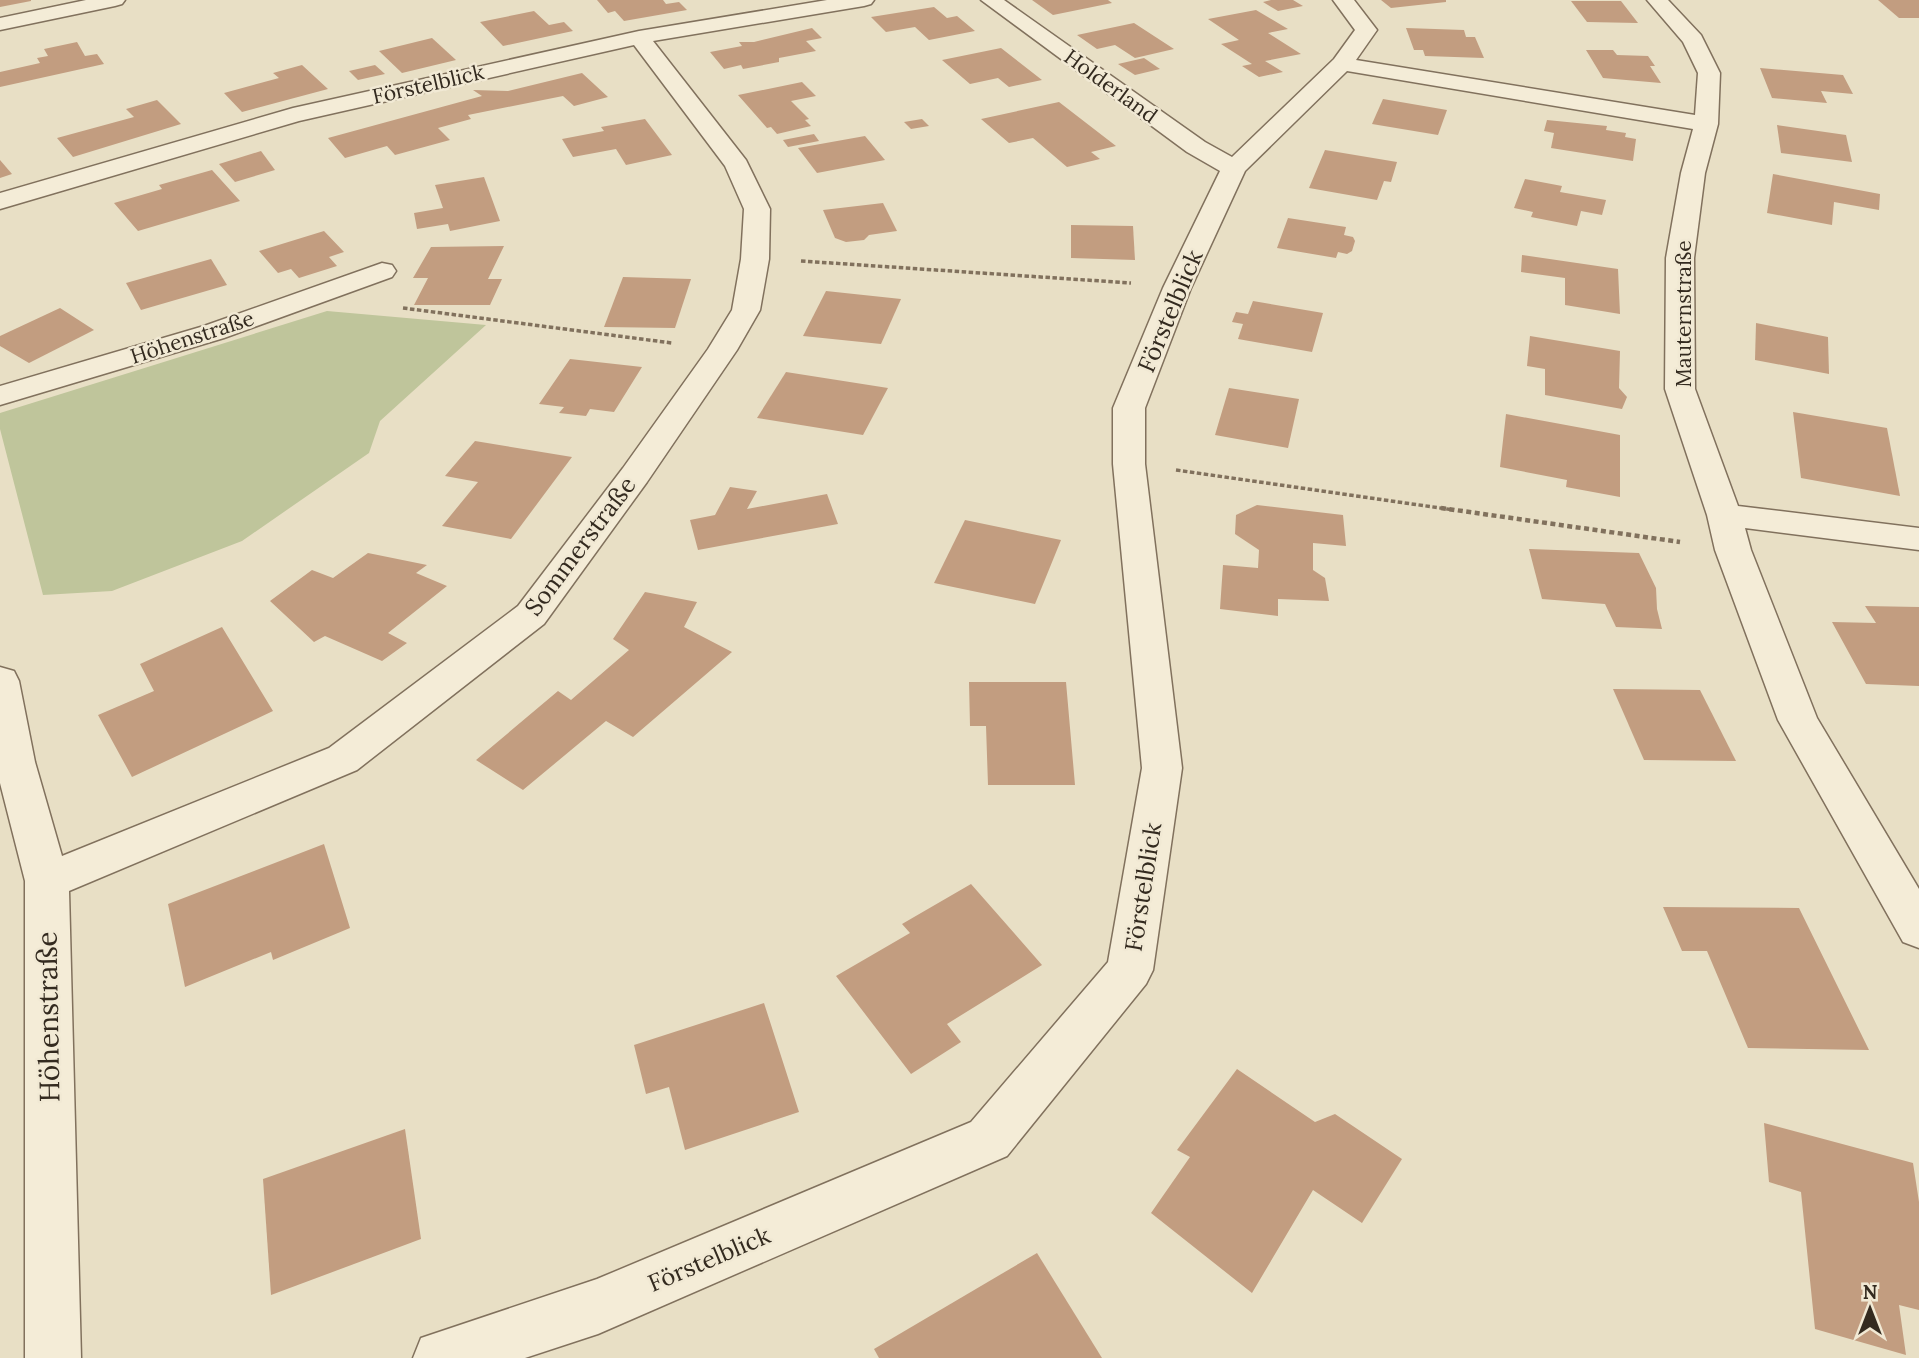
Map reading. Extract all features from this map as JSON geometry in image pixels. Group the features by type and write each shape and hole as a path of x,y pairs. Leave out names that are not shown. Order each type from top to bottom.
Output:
{"street":[{"path":"0,23 115,0"},
{"name":"Förstelblick","path":"0,201 293,115 639,37 864,0"},
{"name":"Holderland","path":"990,0 1196,147 1234,168"},
{"name":"Förstelblick","path":"441,1358 598,1306 989,1139 1130,970 1162,768 1129,464 1129,408 1177,288 1234,168 1342,64 1366,30 1343,0"},
{"name":"Mauternstraße","path":"1657,0 1693,40 1709,73 1706,124 1693,173 1680,258 1680,389 1724,515 1733,550 1798,720 1919,929"},
{"name":"Sommerstraße","path":"47,881 344,759 531,615 635,475 722,350 746,310 755,259 758,209 737,165 639,37"},
{"path":"1342,64 1706,124"},
{"name":"Höhenstraße","path":"0,396 214,332 382,271"},
{"path":"1724,515 1919,539"},
{"name":"Höhenstraße","path":"0,681 15,762 47,881 52,1358"}],"path":[{"path":"755,259 1057,276 1177,288"},
{"path":"394,307 722,350"},
{"path":"1129,464 1733,550"}],"green space":[{"path":"327,311 486,325 380,421 369,453 242,541 112,591 43,595 0,429 0,413"}],"building":[{"path":"0,0 31,0 31,1 0,7"},
{"path":"597,0 663,0 666,4 679,2 687,10 624,21 615,11 608,13"},
{"path":"1032,0 1108,0 1112,3 1053,15"},
{"path":"1293,0 1303,6 1278,11 1263,2"},
{"path":"1381,0 1446,0 1446,2 1391,8"},
{"path":"1878,0 1919,0 1919,18 1899,18"},
{"path":"1571,1 1621,1 1638,23 1587,22"},
{"path":"934,7 947,18 957,16 975,31 929,40 915,27 886,32 871,17"},
{"path":"1256,10 1288,29 1268,33 1301,54 1265,61 1283,72 1259,77 1242,66 1252,64 1221,44 1239,40 1208,19"},
{"path":"534,11 549,25 564,22 573,31 503,46 480,22"},
{"path":"1134,23 1174,49 1135,58 1115,45 1097,49 1077,35"},
{"path":"812,28 822,38 806,41 816,51 779,58 779,62 743,69 741,65 724,69 710,52 742,46 739,42 754,42"},
{"path":"1406,28 1464,30 1466,37 1475,37 1484,58 1425,56 1423,50 1414,50"},
{"path":"432,38 456,60 402,73 379,51"},
{"path":"77,42 85,56 97,54 104,64 0,87 0,72 40,63 37,58 48,56 44,49"},
{"path":"1001,48 1042,80 1009,87 998,78 970,84 942,60"},
{"path":"1586,50 1613,50 1617,55 1648,56 1655,66 1650,66 1661,83 1603,78"},
{"path":"1144,58 1160,69 1135,75 1118,64"},
{"path":"302,65 328,89 242,112 224,93 279,78 273,73"},
{"path":"375,65 385,74 358,80 349,71"},
{"path":"1760,68 1843,75 1853,94 1821,91 1827,103 1772,98"},
{"path":"582,73 608,97 574,106 563,96 468,115 471,119 438,128 450,140 395,155 387,146 345,158 328,138 482,96 473,90 508,91"},
{"path":"802,82 816,96 791,101 809,119 805,120 811,126 777,134 771,127 767,128 738,95"},
{"path":"1383,99 1447,110 1438,135 1372,124"},
{"path":"157,100 181,124 73,157 57,138 134,117 126,109"},
{"path":"1059,102 1116,146 1091,152 1100,159 1067,167 1033,138 1009,143 981,119"},
{"path":"645,119 672,155 626,165 616,149 573,157 562,139 604,131 601,127"},
{"path":"922,119 929,126 911,129 904,122"},
{"path":"1547,120 1607,126 1606,130 1626,133 1625,137 1636,139 1633,161 1551,148 1554,133 1544,131"},
{"path":"1777,125 1846,135 1852,162 1781,153"},
{"path":"814,134 819,141 788,147 783,140"},
{"path":"865,136 885,160 817,173 798,148"},
{"path":"1325,150 1397,162 1391,182 1384,181 1377,200 1309,188"},
{"path":"261,151 275,170 235,182 219,164"},
{"path":"0,160 12,174 0,178"},
{"path":"212,170 240,201 138,231 114,203 162,189 159,185"},
{"path":"1773,174 1880,194 1879,210 1834,202 1832,225 1767,213"},
{"path":"484,177 500,221 450,231 448,224 417,229 414,213 443,208 435,185"},
{"path":"1525,179 1562,186 1560,192 1606,200 1602,215 1581,211 1577,226 1531,217 1533,212 1514,208"},
{"path":"883,203 897,231 869,235 864,240 846,242 835,238 823,210"},
{"path":"1288,218 1346,227 1344,235 1353,237 1355,241 1352,251 1347,254 1338,252 1336,258 1277,248"},
{"path":"1071,225 1133,226 1135,260 1071,258"},
{"path":"324,231 344,252 329,257 337,266 299,278 291,269 278,273 259,251"},
{"path":"504,246 488,279 502,279 490,305 414,305 428,278 413,278 431,247"},
{"path":"1522,255 1618,269 1620,314 1565,305 1565,278 1521,272"},
{"path":"211,259 227,285 141,310 126,283"},
{"path":"623,277 691,279 675,328 604,327"},
{"path":"826,291 901,299 881,344 803,336"},
{"path":"1253,301 1323,313 1312,352 1238,339 1243,324 1232,322 1236,312 1248,314"},
{"path":"60,308 94,330 29,363 0,346 0,336"},
{"path":"1756,323 1828,337 1829,374 1755,360"},
{"path":"1530,336 1620,351 1619,388 1627,397 1622,409 1545,395 1545,369 1527,366"},
{"path":"570,359 642,367 614,412 590,409 586,416 559,413 564,407 539,404"},
{"path":"786,372 888,388 863,435 757,418"},
{"path":"1229,388 1299,399 1288,448 1215,435"},
{"path":"1793,412 1887,428 1900,496 1801,478"},
{"path":"1506,414 1620,435 1620,497 1566,487 1567,480 1500,467"},
{"path":"475,441 572,457 511,539 442,526 478,482 445,476"},
{"path":"730,487 757,491 747,509 827,494 838,524 698,550 690,520 715,515"},
{"path":"1257,505 1343,515 1346,546 1313,543 1313,570 1325,578 1329,601 1278,599 1278,616 1220,609 1223,565 1258,568 1259,550 1235,534 1236,515"},
{"path":"965,520 1061,540 1035,604 934,583"},
{"path":"1529,549 1639,553 1656,588 1662,629 1616,627 1605,604 1542,599"},
{"path":"368,553 427,565 416,573 447,586 388,633 407,643 382,661 325,636 314,642 270,601 312,570 333,578"},
{"path":"645,592 697,602 684,627 732,652 633,737 606,721 523,790 476,760 558,691 571,700 629,650 613,639"},
{"path":"1865,606 1919,607 1919,686 1866,684 1832,622 1876,623"},
{"path":"222,627 273,711 132,777 98,715 154,691 140,664"},
{"path":"969,682 1066,682 1075,785 988,785 986,726 970,726"},
{"path":"1613,689 1700,690 1736,761 1644,760"},
{"path":"324,844 350,928 273,960 271,952 185,987 168,904"},
{"path":"971,884 1042,965 947,1024 961,1042 911,1074 836,976 910,933 902,924"},
{"path":"1663,907 1799,908 1869,1050 1748,1048 1707,951 1682,951"},
{"path":"764,1003 799,1112 685,1150 669,1087 646,1094 634,1045"},
{"path":"1237,1069 1315,1122 1335,1114 1402,1159 1362,1223 1313,1190 1252,1293 1151,1213 1190,1157 1177,1150"},
{"path":"1764,1123 1913,1163 1919,1202 1919,1310 1899,1305 1906,1355 1815,1329 1801,1192 1769,1182"},
{"path":"405,1129 421,1239 271,1295 263,1179"},
{"path":"1037,1253 1102,1358 879,1358 874,1349"}]}
